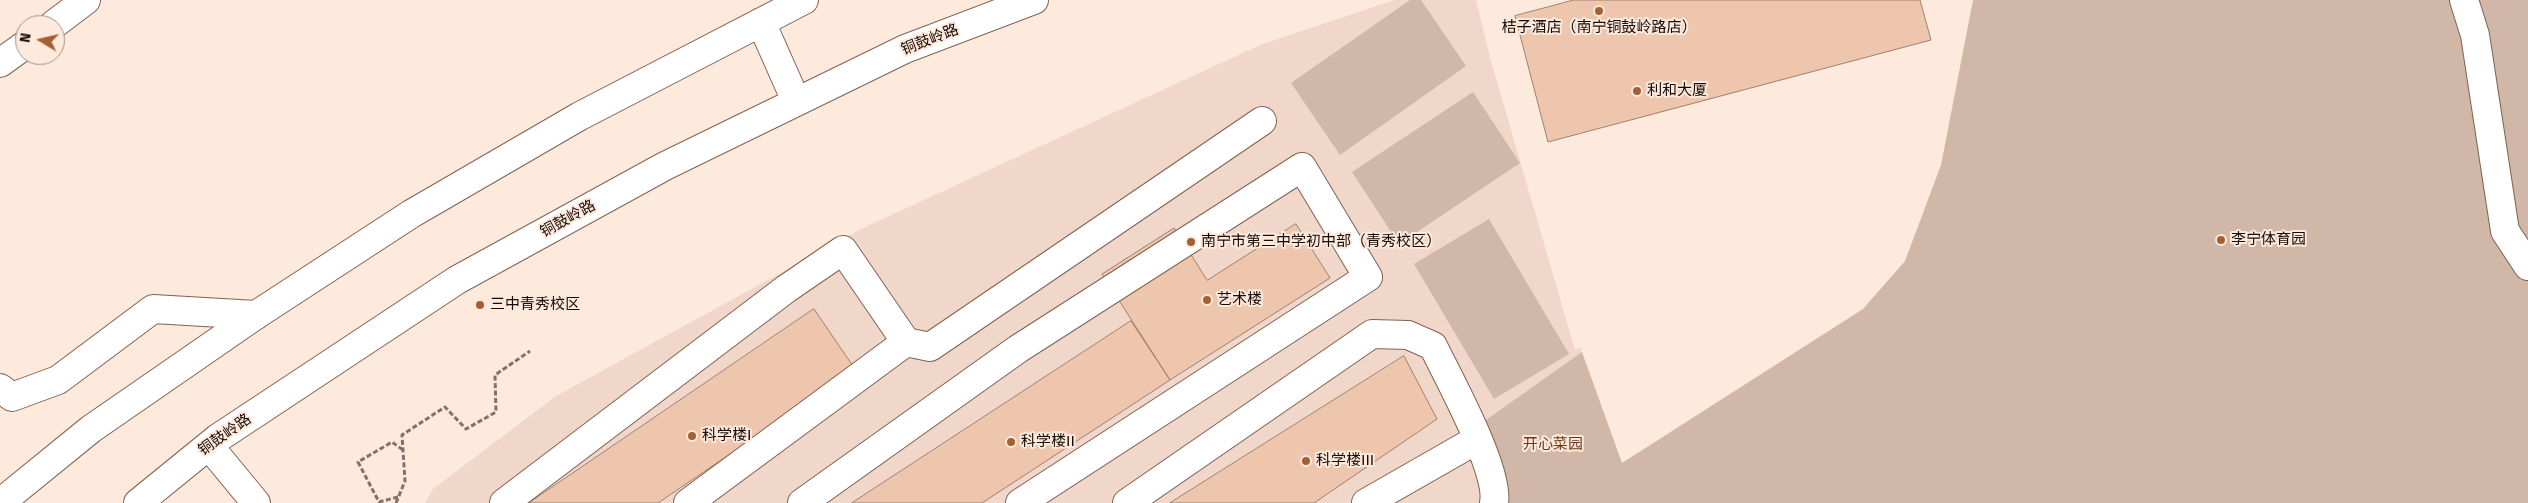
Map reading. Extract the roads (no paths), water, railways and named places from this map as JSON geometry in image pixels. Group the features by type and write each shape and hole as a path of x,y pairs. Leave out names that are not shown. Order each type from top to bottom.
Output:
{"main road":[{"path":"65,16 86,0"},
{"path":"0,503 91,429 256,315 428,204 580,116 804,0"},
{"name":"铜鼓岭路","path":"138,503 209,446 457,280 665,166 905,48 1034,0"},
{"path":"2464,0 2475,35 2505,232 2528,266"},
{"path":"761,22 796,101"},
{"path":"0,63 15,52"},
{"path":"504,503 786,289 843,250 906,342 930,347 1262,121"},
{"path":"802,503 1018,349 1302,167 1368,277 1020,503"},
{"path":"0,388 12,397 58,380 153,309 256,315"},
{"path":"1127,503 1372,334 1408,335 1433,346 1478,439 1496,493 1494,503"},
{"path":"688,503 906,342"},
{"path":"1366,503 1478,439"},
{"path":"209,446 256,503"}],"place":[{"name":"桔子酒店（南宁铜鼓岭路店）","path":"1599,11"},
{"name":"利和大厦","path":"1637,91"},
{"name":"李宁体育园","path":"2221,240"},
{"name":"南宁市第三中学初中部（青秀校区）","path":"1191,242"},
{"name":"艺术楼","path":"1207,300"},
{"name":"三中青秀校区","path":"480,305"},
{"name":"科学楼I","path":"692,436"},
{"name":"科学楼II","path":"1011,442"},
{"name":"科学楼III","path":"1306,461"}],"park label":[{"name":"开心菜园","path":"1553,445"}]}
